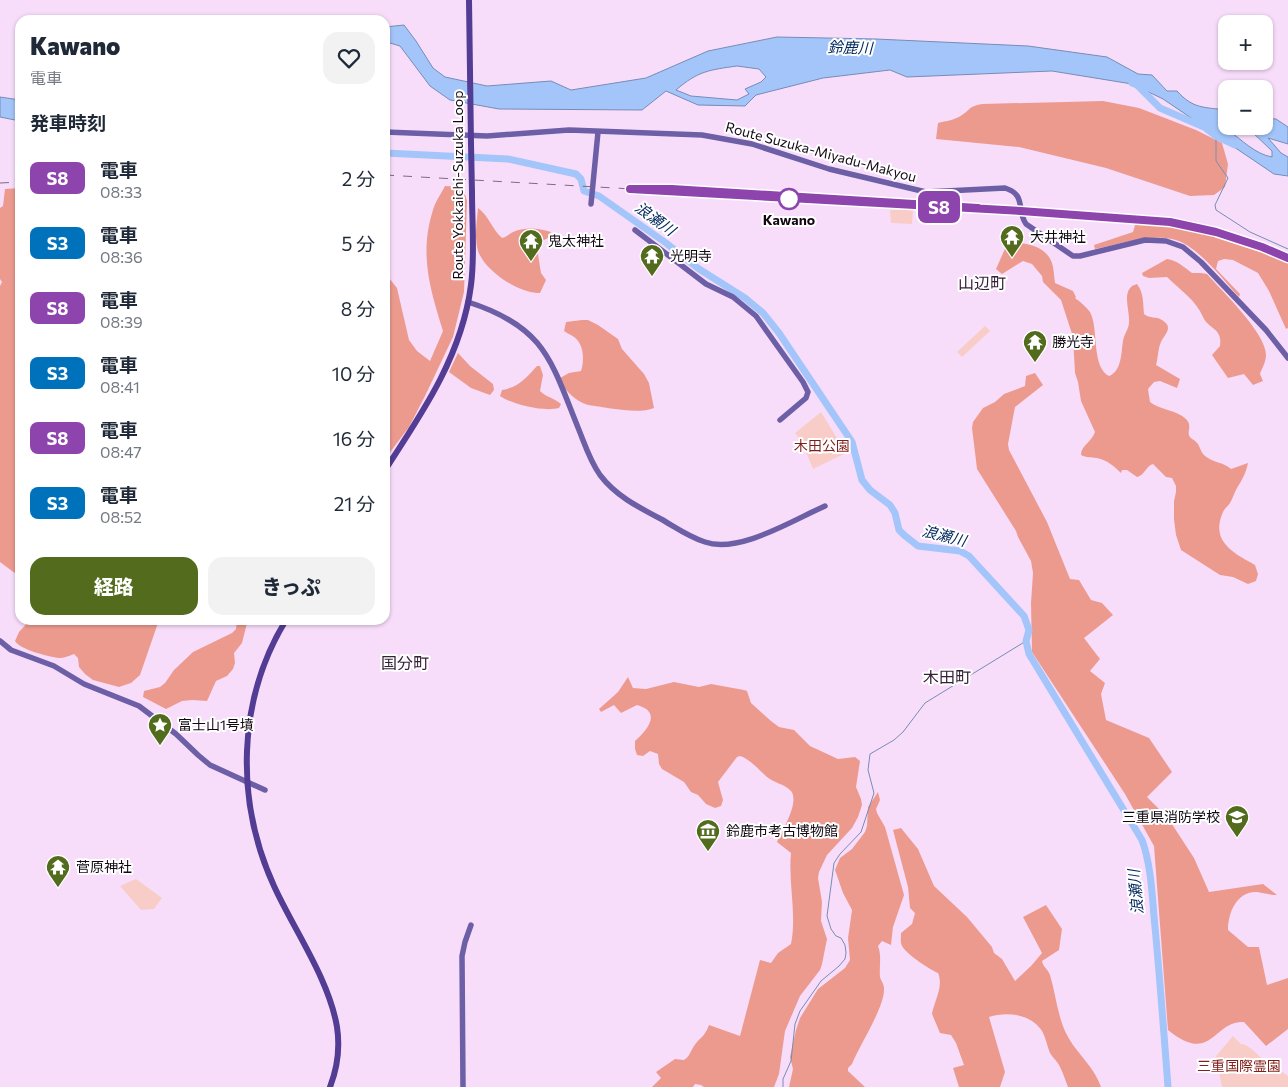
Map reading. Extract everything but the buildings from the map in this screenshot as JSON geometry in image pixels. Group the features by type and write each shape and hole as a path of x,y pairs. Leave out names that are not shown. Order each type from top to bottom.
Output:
{"main road":[{"name":"Route Yokkaichi-Suzuka Loop","path":"390,462 432,398 459,339 468,302 473,255 469,0"},
{"path":"283,625 269,653 253,703 247,745 247,783 254,833 266,868 331,1003 338,1029 338,1055 330,1087"}],"street":[{"name":"Route Suzuka-Miyadu-Makyou","path":"390,132 518,135 569,130 694,134 767,148 829,169 926,192 1005,188 1012,191 1018,197 1022,218 1026,224 1057,247 1076,257 1145,240 1173,243 1188,250 1266,330 1288,358"},
{"path":"591,204 598,132"},
{"path":"635,230 706,284 739,301 763,325 808,392 806,398 780,420"},
{"path":"468,302 513,322 532,336 541,346 552,364 594,466 614,490 631,503 704,542 723,546 747,542 825,506"},
{"path":"0,640 11,650 49,664 84,684 139,706 176,734 204,760 247,783 265,790"},
{"path":"463,1087 462,956 471,925"}],"green space":[{"path":"890,210 913,210 912,224 891,223"},
{"path":"985,326 990,331 962,357 957,352"},
{"name":"木田公園","path":"821,412 846,453 813,469 802,442 795,433"},
{"path":"136,879 162,898 154,909 141,910 120,886"},
{"name":"三重国際霊園","path":"1233,1036 1241,1044 1251,1048 1267,1063 1288,1076 1288,1087 1222,1087 1216,1056"}],"shaded area":[{"path":"1103,101 1139,108 1196,130 1222,143 1228,164 1225,187 1214,195 1190,196 1106,168 1019,147 936,139 938,123 956,118 972,107 982,104"},
{"path":"445,186 463,187 467,201 464,292 453,337 409,427 390,452 390,279 397,288 409,340 417,351 430,361 443,331 430,286 427,257 429,226 437,201"},
{"path":"15,188 15,573 0,562 0,286 2,282 0,279 0,208 3,206 5,189"},
{"path":"478,208 502,238 518,230 537,229 551,232 548,238 540,242 537,248 541,273 546,280 540,293 522,290 504,280 482,259 476,240"},
{"path":"1136,222 1192,227 1229,238 1288,262 1288,328 1286,329 1269,291 1258,273 1233,260 1224,259 1218,261 1216,269 1240,294 1239,297 1200,255 1181,242 1172,239 1143,239 1095,249 1094,245 1133,232"},
{"path":"1008,242 1034,246 1045,252 1049,257 1053,265 1055,283 1073,291 1075,298 1090,312 1093,319 1097,356 1103,371 1109,376 1119,366 1124,338 1129,325 1127,295 1132,286 1137,284 1141,291 1144,314 1166,323 1168,331 1160,344 1156,365 1180,379 1177,388 1160,381 1154,382 1148,389 1150,402 1186,419 1189,424 1190,437 1197,443 1207,458 1231,469 1248,463 1244,476 1223,512 1219,531 1226,545 1232,551 1255,565 1258,574 1256,581 1248,584 1233,577 1220,575 1181,550 1176,535 1174,519 1176,486 1172,478 1166,477 1153,464 1137,477 1127,470 1122,470 1121,473 1104,460 1081,455 1081,452 1095,432 1081,401 1075,373 1073,337 1061,300 1043,282 1042,276 1032,264 1023,261 1002,274 996,269"},
{"path":"1167,259 1192,273 1207,274 1251,324 1259,335 1266,355 1260,374 1263,381 1253,385 1244,374 1228,378 1212,355 1220,346 1219,336 1205,321 1196,305 1167,277 1149,278 1143,276 1142,273"},
{"path":"588,320 598,325 618,339 622,349 644,374 649,383 654,408 630,411 588,405 575,398 565,388 559,380 560,378 569,373 581,371 583,364 580,344 575,338 564,331 566,322"},
{"path":"458,353 470,366 493,384 494,390 490,395 471,388 449,372"},
{"path":"537,366 540,366 543,375 540,391 561,404 559,408 529,407 500,396 502,390 518,384"},
{"path":"1035,373 1043,385 1015,407 1008,444 1009,450 1047,522 1070,579 1079,580 1091,600 1102,603 1113,615 1084,638 1100,659 1090,671 1105,683 1101,694 1106,720 1149,738 1172,772 1147,797 1168,818 1194,858 1209,892 1263,884 1277,895 1257,892 1244,895 1235,905 1228,924 1228,930 1248,947 1259,947 1267,985 1288,978 1288,1029 1266,1046 1244,1022 1234,1023 1225,1027 1211,1039 1203,1043 1194,1044 1183,1040 1168,1030 1154,846 1125,794 1032,652 1031,603 1033,573 1031,561 1016,531 977,469 972,428 973,422 983,408 995,402 1004,394 1025,386 1026,376"},
{"path":"25,625 157,625 140,675 131,683 119,687 93,680 79,667 78,658 74,654 59,658 22,647 15,641 19,632"},
{"path":"236,625 246,625 242,643 234,653 235,663 233,669 227,676 216,681 207,701 182,701 166,709 143,697 144,691 160,687 165,683 174,670 193,652 232,633 236,629"},
{"path":"628,677 633,688 646,689 674,682 699,687 711,684 747,691 751,703 779,727 794,730 810,746 838,759 855,757 860,761 856,787 862,805 858,817 852,828 827,855 819,872 818,878 822,902 821,921 827,939 822,964 820,970 800,996 785,1031 779,1074 774,1087 704,1087 695,1084 693,1087 652,1087 661,1078 656,1072 675,1059 684,1060 706,1032 709,1025 740,1036 760,960 771,963 778,953 791,944 793,921 791,853 777,842 792,809 793,796 789,789 770,779 751,762 740,756 737,757 718,782 723,800 721,806 715,808 706,804 698,795 691,792 684,782 662,769 659,764 658,754 650,751 643,756 637,755 635,741 648,726 651,716 649,712 637,705 621,713 614,705 601,712 599,709 618,692"},
{"path":"878,792 880,800 876,809 877,813 885,827 904,895 893,927 891,945 882,941 878,946 880,977 884,985 881,1005 852,1064 848,1068 848,1071 865,1087 789,1087 793,1069 790,1057 800,1018 818,989 845,968 850,960 848,938 852,910 843,893 835,870 840,858 852,849 865,832 868,807"},
{"path":"901,828 918,849 934,886 967,917 992,947 994,953 1002,959 1015,981 1042,953 1023,917 1046,905 1062,929 1059,950 1042,961 1050,975 1059,1013 1067,1035 1090,1066 1101,1087 1068,1087 1058,1064 1050,1053 1042,1031 1037,1025 1018,1015 1003,1014 989,1017 1005,1072 1000,1087 959,1087 953,1068 964,1065 956,1043 951,1035 940,1033 932,1014 940,983 938,973 913,957 904,949 901,943 901,933 912,924 915,913 910,908 908,887 893,830"}],"water":[{"path":"404,25 433,68 445,77 487,86 551,81 571,90 646,78 708,51 777,37 876,39 1028,46 1107,57 1138,74 1152,75 1167,91 1177,91 1188,101 1199,106 1218,109 1218,135 1234,135 1254,150 1272,157 1272,151 1255,135 1273,135 1273,119 1276,119 1288,127 1288,144 1268,138 1281,153 1288,157 1288,176 1274,174 1163,99 1132,84 1052,71 907,77 890,70 823,78 756,95 745,106 698,105 666,91 642,110 499,109 450,100 430,86 400,46 390,43 390,26","holes":["737,66 759,69 766,77 761,82 745,89 749,94 737,100 691,96 676,90 704,72"]},
{"path":"0,97 15,99 15,120 0,117"}],"waterway":[{"name":"鈴鹿川","path":"1132,83 1137,85 1160,108 1204,127 1216,136 1235,145"},
{"path":"1216,136 1216,161 1228,178 1215,205 1216,210 1250,232 1288,249"},
{"name":"浪瀬川","path":"390,153 508,159 576,174 581,179 584,191 599,196 666,243 699,269 745,298 763,313 779,333 852,442 862,480 870,490 890,505 895,513 899,530 918,546 960,551 969,556 1024,616 1029,630 1026,641 1029,654 1142,840 1150,872 1168,1087"},
{"path":"783,1087 783,1079 791,1061 795,1024 800,1011 821,981 845,959 845,945 841,938 836,936 831,929 827,916 834,863 861,832 874,793 868,770 870,754 894,740 903,732 925,703 1026,641"}],"railway":[{"path":"390,175 1021,211 1170,222 1216,232 1262,247 1288,258"},
{"path":"0,183 15,182"}],"train":[{"name":"S8","path":"978,208 672,189 630,189 1021,211 1170,222 1194,226 1239,239 1288,258"}],"place":[{"name":"Kawano","path":"789,199"},
{"name":"大井神社","path":"1012,258"},
{"name":"鬼太神社","path":"531,262"},
{"name":"光明寺","path":"652,277"},
{"name":"勝光寺","path":"1035,363"},
{"name":"富士山1号墳","path":"160,746"},
{"name":"三重県消防学校","path":"1237,838"},
{"name":"鈴鹿市考古博物館","path":"708,852"},
{"name":"菅原神社","path":"58,888"}],"district":[{"name":"山辺町","path":"982,283"},
{"name":"国分町","path":"405,663"},
{"name":"木田町","path":"947,677"}]}
